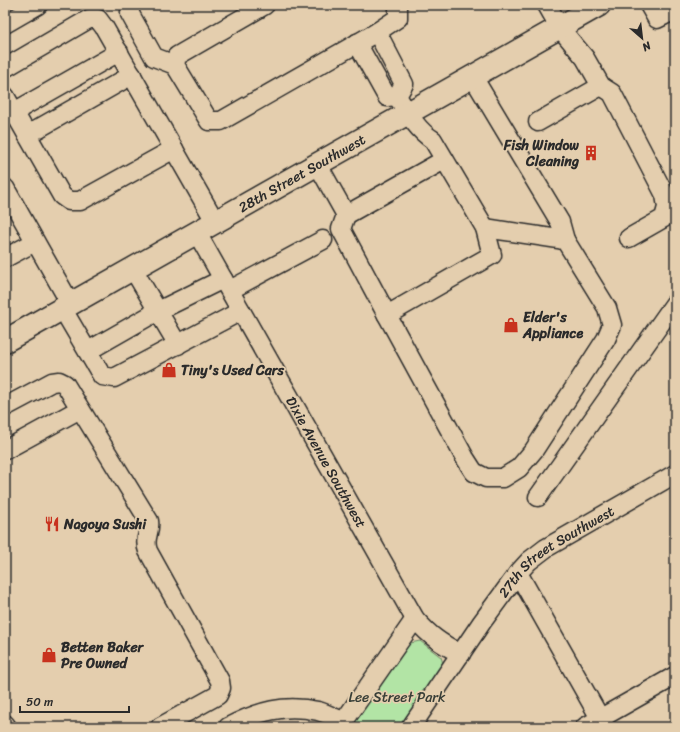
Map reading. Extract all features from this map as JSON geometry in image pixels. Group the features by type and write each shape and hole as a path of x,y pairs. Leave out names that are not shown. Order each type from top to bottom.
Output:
{"main road":[{"name":"28th Street Southwest","path":"5,341 318,165 403,105 473,77 599,5"}],"street":[{"path":"5,24 38,5"},
{"path":"130,5 130,14 154,57 175,65 209,121 221,121 377,32 398,18 398,5"},
{"path":"175,65 177,56 265,5"},
{"path":"547,5 560,28 585,58 601,86 612,93 665,195 667,206 664,218 629,238"},
{"path":"649,5 658,19 675,10"},
{"name":"Dixie Avenue Southwest","path":"5,68 89,19 98,19 119,52 174,149 207,228 226,284 415,619 438,642 460,654"},
{"path":"377,32 404,84 403,105"},
{"path":"356,43 386,96 403,105 425,135 433,140 485,228 492,255 387,316"},
{"path":"10,115 119,52"},
{"path":"27,135 132,75"},
{"path":"444,160 346,215 341,229 387,316 474,472 486,478 503,478 519,468 534,450 606,339 612,325 607,308 565,240 560,222 473,77"},
{"path":"538,122 601,86"},
{"path":"5,96 10,115 27,135 62,196 69,201 80,201 174,149"},
{"path":"318,165 346,215"},
{"path":"5,188 35,242 88,351 102,376 114,378 241,310"},
{"path":"485,228 565,240"},
{"path":"88,351 158,311 226,284 323,240"},
{"path":"5,258 35,242"},
{"path":"133,268 178,345"},
{"path":"538,497 675,302"},
{"path":"5,407 52,382 59,381 65,384 148,521 150,528 146,536 145,543 148,550 220,681 221,688 218,695 160,727"},
{"path":"5,450 80,409"},
{"name":"27th Street Southwest","path":"411,727 460,654 529,560 546,548 675,474"},
{"path":"518,573 597,724 675,676"},
{"path":"228,727 239,721 271,709 294,708 319,712 342,724 415,619"}],"green space":[{"name":"Lee Street Park","path":"420,641 441,657 444,667 403,727 349,727 406,644"}],"place":[{"name":"Fish Window Cleaning","path":"591,153"},
{"name":"Elder's Appliance","path":"511,325"},
{"name":"Tiny's Used Cars","path":"169,370"},
{"name":"Nagoya Sushi","path":"52,524"},
{"name":"Betten Baker Pre Owned","path":"49,655"}]}
